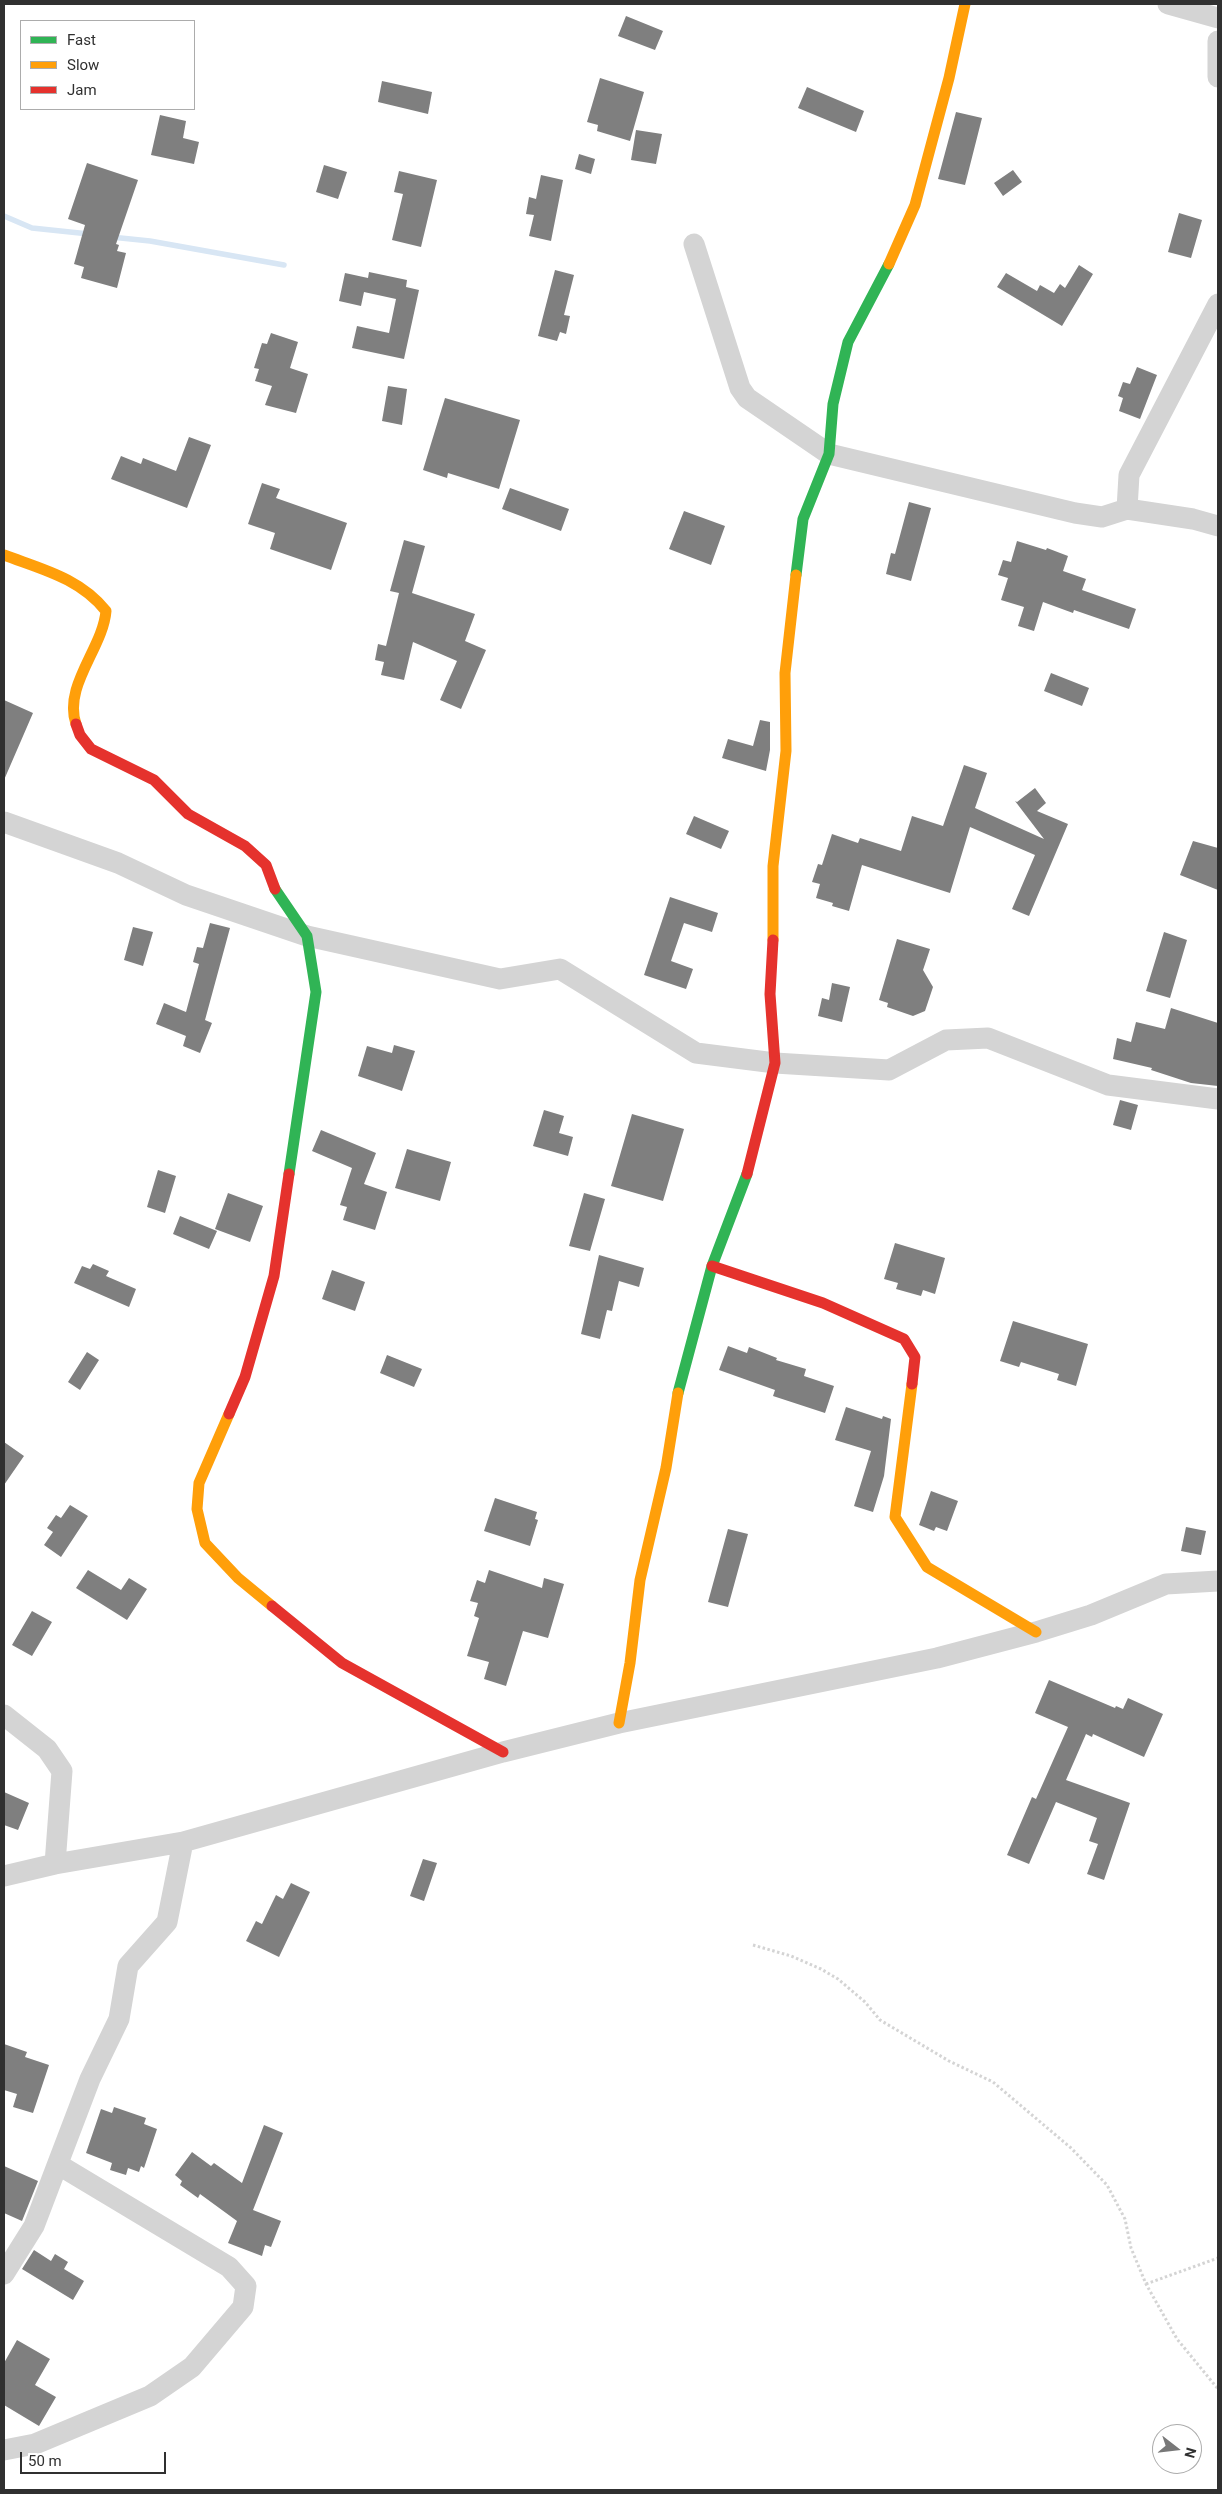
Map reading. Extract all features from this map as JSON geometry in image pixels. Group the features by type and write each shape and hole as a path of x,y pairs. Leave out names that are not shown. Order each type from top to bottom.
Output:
{"street":[{"path":"619,1723 630,1663 640,1580 666,1468 676,1399 712,1266 739,1200 756,1145 775,1064 770,994 773,937 773,866 786,751 784,673 804,519 829,454 834,404 848,342 892,259 914,205 949,78 965,4"},
{"path":"1168,4 1218,18"},
{"path":"1218,40 1218,77"},
{"path":"694,244 740,388 747,398 829,454 1075,513 1102,517 1127,509 1193,519 1218,526"},
{"path":"1127,509 1129,475 1218,304"},
{"path":"4,555 75,583 98,599 106,612 105,623 77,688 73,715 80,735 91,749 154,780 188,814 245,846 266,865 276,891 307,936 316,992 274,1276 245,1377 199,1483 198,1509 205,1543 238,1578 342,1663 503,1752"},
{"path":"4,822 118,864 186,894 307,936 500,979 560,970 696,1053 775,1064 889,1070 946,1040 988,1038 1108,1086 1218,1099"},
{"path":"712,1266 823,1303 904,1340 915,1357 895,1517 927,1567 1036,1632"},
{"path":"4,1876 55,1864 183,1842 503,1752 619,1723 937,1658 1036,1632 1091,1615 1166,1584 1218,1581"},
{"path":"4,1715 47,1749 62,1771 55,1864"},
{"path":"4,2274 34,2226 59,2165 90,2079 119,2019 128,1966 167,1922 183,1842"},
{"path":"4,2450 35,2444 150,2396 192,2367 244,2306 246,2286 229,2268 59,2165"}],"path":[{"path":"752,1945 791,1956 821,1969 865,2002 880,2020 949,2060 993,2082 1071,2148 1107,2185 1125,2219 1131,2248 1146,2284 1177,2339 1218,2389"},
{"path":"1146,2284 1218,2258"}],"building":[{"path":"626,16 663,31 655,50 618,36"},
{"path":"600,78 644,92 630,141 597,131 598,125 587,122"},
{"path":"382,81 432,92 428,114 378,102"},
{"path":"807,87 864,111 856,132 798,108"},
{"path":"956,112 982,118 965,185 938,179"},
{"path":"160,115 186,121 183,138 199,142 194,164 151,155"},
{"path":"636,130 662,134 656,164 631,160"},
{"path":"579,154 595,159 591,174 575,169"},
{"path":"87,163 138,180 116,244 119,245 117,251 126,253 117,288 81,278 84,267 74,264 85,225 68,219"},
{"path":"324,165 347,172 338,199 316,192"},
{"path":"1013,170 1022,182 1003,196 994,183"},
{"path":"399,171 437,180 421,247 392,240 403,194 394,192"},
{"path":"541,175 563,180 551,241 529,236 534,215 526,214 529,197 536,199"},
{"path":"1179,213 1202,220 1191,258 1168,252"},
{"path":"1079,265 1093,274 1062,326 997,287 1006,273 1037,291 1040,285 1054,293 1060,284 1065,288"},
{"path":"555,270 574,275 564,315 570,316 566,334 560,332 557,341 538,336"},
{"path":"369,272 407,280 406,287 419,290 404,359 352,348 357,326 389,333 396,299 364,292 361,306 339,301 345,273 368,278"},
{"path":"271,333 298,342 290,368 308,374 296,413 265,405 272,386 255,381 259,369 254,368 262,343 267,344"},
{"path":"1137,367 1157,375 1140,419 1119,411 1123,398 1118,396 1123,382 1130,384"},
{"path":"388,386 407,389 402,425 382,421"},
{"path":"445,398 520,420 499,489 448,473 447,478 423,470"},
{"path":"189,437 211,445 187,508 111,479 121,456 141,464 143,458 176,471"},
{"path":"262,483 280,489 276,498 347,523 331,570 270,549 275,533 248,524"},
{"path":"510,488 569,509 561,531 502,509"},
{"path":"909,502 931,508 911,581 886,574 891,553 895,554"},
{"path":"684,511 725,526 711,565 669,549"},
{"path":"404,540 425,546 412,593 475,614 465,641 486,650 461,709 440,700 457,661 413,642 404,680 381,675 384,662 375,660 378,644 386,646 399,593 390,591"},
{"path":"1017,541 1046,550 1047,548 1068,556 1063,571 1086,579 1082,590 1136,609 1129,629 1074,610 1073,613 1043,602 1034,631 1018,626 1024,607 1001,600 1008,578 998,575 1003,560 1011,562"},
{"path":"1051,673 1089,688 1082,706 1044,691"},
{"path":"4,700 33,713 4,780"},
{"path":"760,720 770,722 770,750 766,771 722,758 728,739 753,746"},
{"path":"964,765 987,773 975,808 1044,839 1015,801 1017,802 1035,788 1046,803 1037,811 1068,824 1029,916 1012,909 1035,855 970,827 950,893 862,865 849,911 832,906 833,903 816,898 820,884 812,882 818,864 822,865 832,834 858,843 860,838 901,851 912,816 943,826"},
{"path":"694,816 729,831 721,849 686,834"},
{"path":"1193,841 1218,848 1218,890 1180,875"},
{"path":"670,897 718,913 712,932 684,923 671,961 693,969 686,989 644,975"},
{"path":"210,923 230,928 205,1020 212,1023 200,1053 183,1046 186,1036 156,1024 164,1003 186,1012 199,964 193,962 197,947 203,948"},
{"path":"133,927 153,932 143,966 124,960"},
{"path":"1164,932 1187,940 1170,998 1146,991"},
{"path":"897,939 930,949 923,970 933,987 925,1011 913,1016 887,1007 888,1003 879,1000"},
{"path":"832,983 850,987 842,1022 818,1016 822,998 829,1000"},
{"path":"1171,1008 1218,1023 1218,1086 1191,1083 1151,1070 1152,1068 1113,1059 1117,1038 1131,1042 1136,1022 1165,1029"},
{"path":"394,1045 415,1051 402,1091 358,1076 367,1046 392,1053"},
{"path":"1120,1100 1138,1105 1131,1130 1113,1125"},
{"path":"544,1110 564,1116 559,1133 573,1137 568,1156 533,1146"},
{"path":"632,1114 684,1129 663,1201 611,1186"},
{"path":"321,1130 376,1153 364,1184 387,1192 375,1230 343,1220 347,1207 340,1205 352,1168 312,1151"},
{"path":"407,1149 451,1162 440,1201 395,1188"},
{"path":"158,1170 176,1176 165,1213 147,1207"},
{"path":"228,1193 263,1206 250,1242 215,1229"},
{"path":"584,1193 605,1199 590,1251 569,1246"},
{"path":"180,1216 217,1231 209,1249 173,1234"},
{"path":"895,1243 945,1258 935,1294 923,1290 921,1296 896,1289 898,1283 884,1279"},
{"path":"599,1255 644,1268 639,1287 619,1281 612,1311 607,1310 600,1339 581,1334"},
{"path":"93,1264 109,1271 106,1276 136,1289 129,1307 74,1283 82,1266 90,1269"},
{"path":"332,1270 365,1282 355,1311 322,1299"},
{"path":"1013,1321 1088,1344 1076,1386 1057,1380 1059,1374 1021,1362 1019,1367 1000,1361"},
{"path":"728,1346 747,1353 749,1347 777,1358 776,1360 806,1369 804,1376 834,1386 825,1413 773,1396 775,1390 719,1370"},
{"path":"87,1352 99,1360 80,1390 68,1382"},
{"path":"387,1355 422,1369 414,1387 380,1373"},
{"path":"846,1407 882,1419 883,1416 891,1419 884,1476 873,1512 854,1506 871,1451 835,1440"},
{"path":"4,1442 24,1456 4,1485"},
{"path":"931,1491 958,1501 947,1531 936,1527 934,1531 919,1525"},
{"path":"495,1498 537,1512 535,1519 538,1520 530,1546 484,1531"},
{"path":"70,1505 88,1516 61,1557 44,1545 53,1532 47,1528 56,1515 61,1518"},
{"path":"1186,1527 1206,1531 1201,1555 1181,1551"},
{"path":"728,1529 748,1534 728,1607 708,1602"},
{"path":"88,1570 121,1590 129,1578 147,1589 127,1620 76,1588"},
{"path":"489,1570 542,1588 544,1578 564,1584 548,1638 523,1631 506,1686 484,1679 489,1662 467,1656 479,1618 474,1616 478,1603 470,1601 477,1580 485,1583"},
{"path":"32,1611 52,1622 32,1656 12,1645"},
{"path":"1049,1680 1115,1708 1116,1706 1123,1709 1128,1698 1163,1714 1144,1757 1093,1734 1092,1737 1086,1734 1066,1780 1130,1803 1104,1880 1087,1874 1098,1844 1089,1841 1097,1818 1056,1802 1029,1864 1007,1855 1032,1797 1036,1799 1068,1727 1035,1713"},
{"path":"4,1792 29,1803 18,1830 4,1825"},
{"path":"423,1859 437,1863 424,1901 410,1896"},
{"path":"291,1883 310,1892 279,1957 246,1941 256,1921 262,1924 276,1895 283,1899"},
{"path":"4,2044 27,2052 25,2057 49,2065 33,2113 13,2107 17,2094 4,2090"},
{"path":"114,2107 146,2118 144,2124 157,2129 144,2168 141,2166 139,2172 128,2168 126,2175 110,2170 112,2163 86,2153 101,2109 112,2113"},
{"path":"264,2125 283,2133 253,2210 281,2221 271,2247 265,2245 262,2256 228,2243 237,2221 200,2194 198,2198 180,2185 182,2181 175,2175 192,2152 211,2166 214,2163 242,2183"},
{"path":"4,2166 38,2181 22,2221 4,2213"},
{"path":"34,2250 51,2261 55,2254 68,2262 64,2269 84,2281 73,2300 22,2269"},
{"path":"17,2340 50,2359 35,2385 56,2397 39,2426 4,2405 4,2363"}],"waterway":[{"path":"4,216 32,228 89,234"},
{"path":"111,237 150,241 284,265"}],"traffic: fast":[{"path":"796,575 803,519 829,454 833,404 848,342 889,264"},
{"path":"275,889 307,936 316,992 289,1174"},
{"path":"678,1393 712,1266 747,1174"}],"traffic: slow":[{"path":"889,264 915,205 949,78 965,4"},
{"path":"4,555 46,570 72,582 96,600 106,611 98,639 79,681 75,696 73,710 76,724"},
{"path":"773,940 773,866 786,751 785,673 796,575"},
{"path":"912,1384 895,1517 927,1567 1036,1632"},
{"path":"619,1723 630,1663 640,1580 666,1468 678,1393"},
{"path":"229,1414 199,1483 197,1509 205,1543 238,1578 272,1606"}],"traffic: jam":[{"path":"76,724 80,735 91,749 154,780 188,814 245,846 266,865 275,889"},
{"path":"747,1174 775,1063 770,994 773,940"},
{"path":"229,1414 245,1377 274,1276 289,1174"},
{"path":"712,1266 823,1303 904,1339 915,1357 912,1384"},
{"path":"272,1606 342,1663 503,1752"}]}
